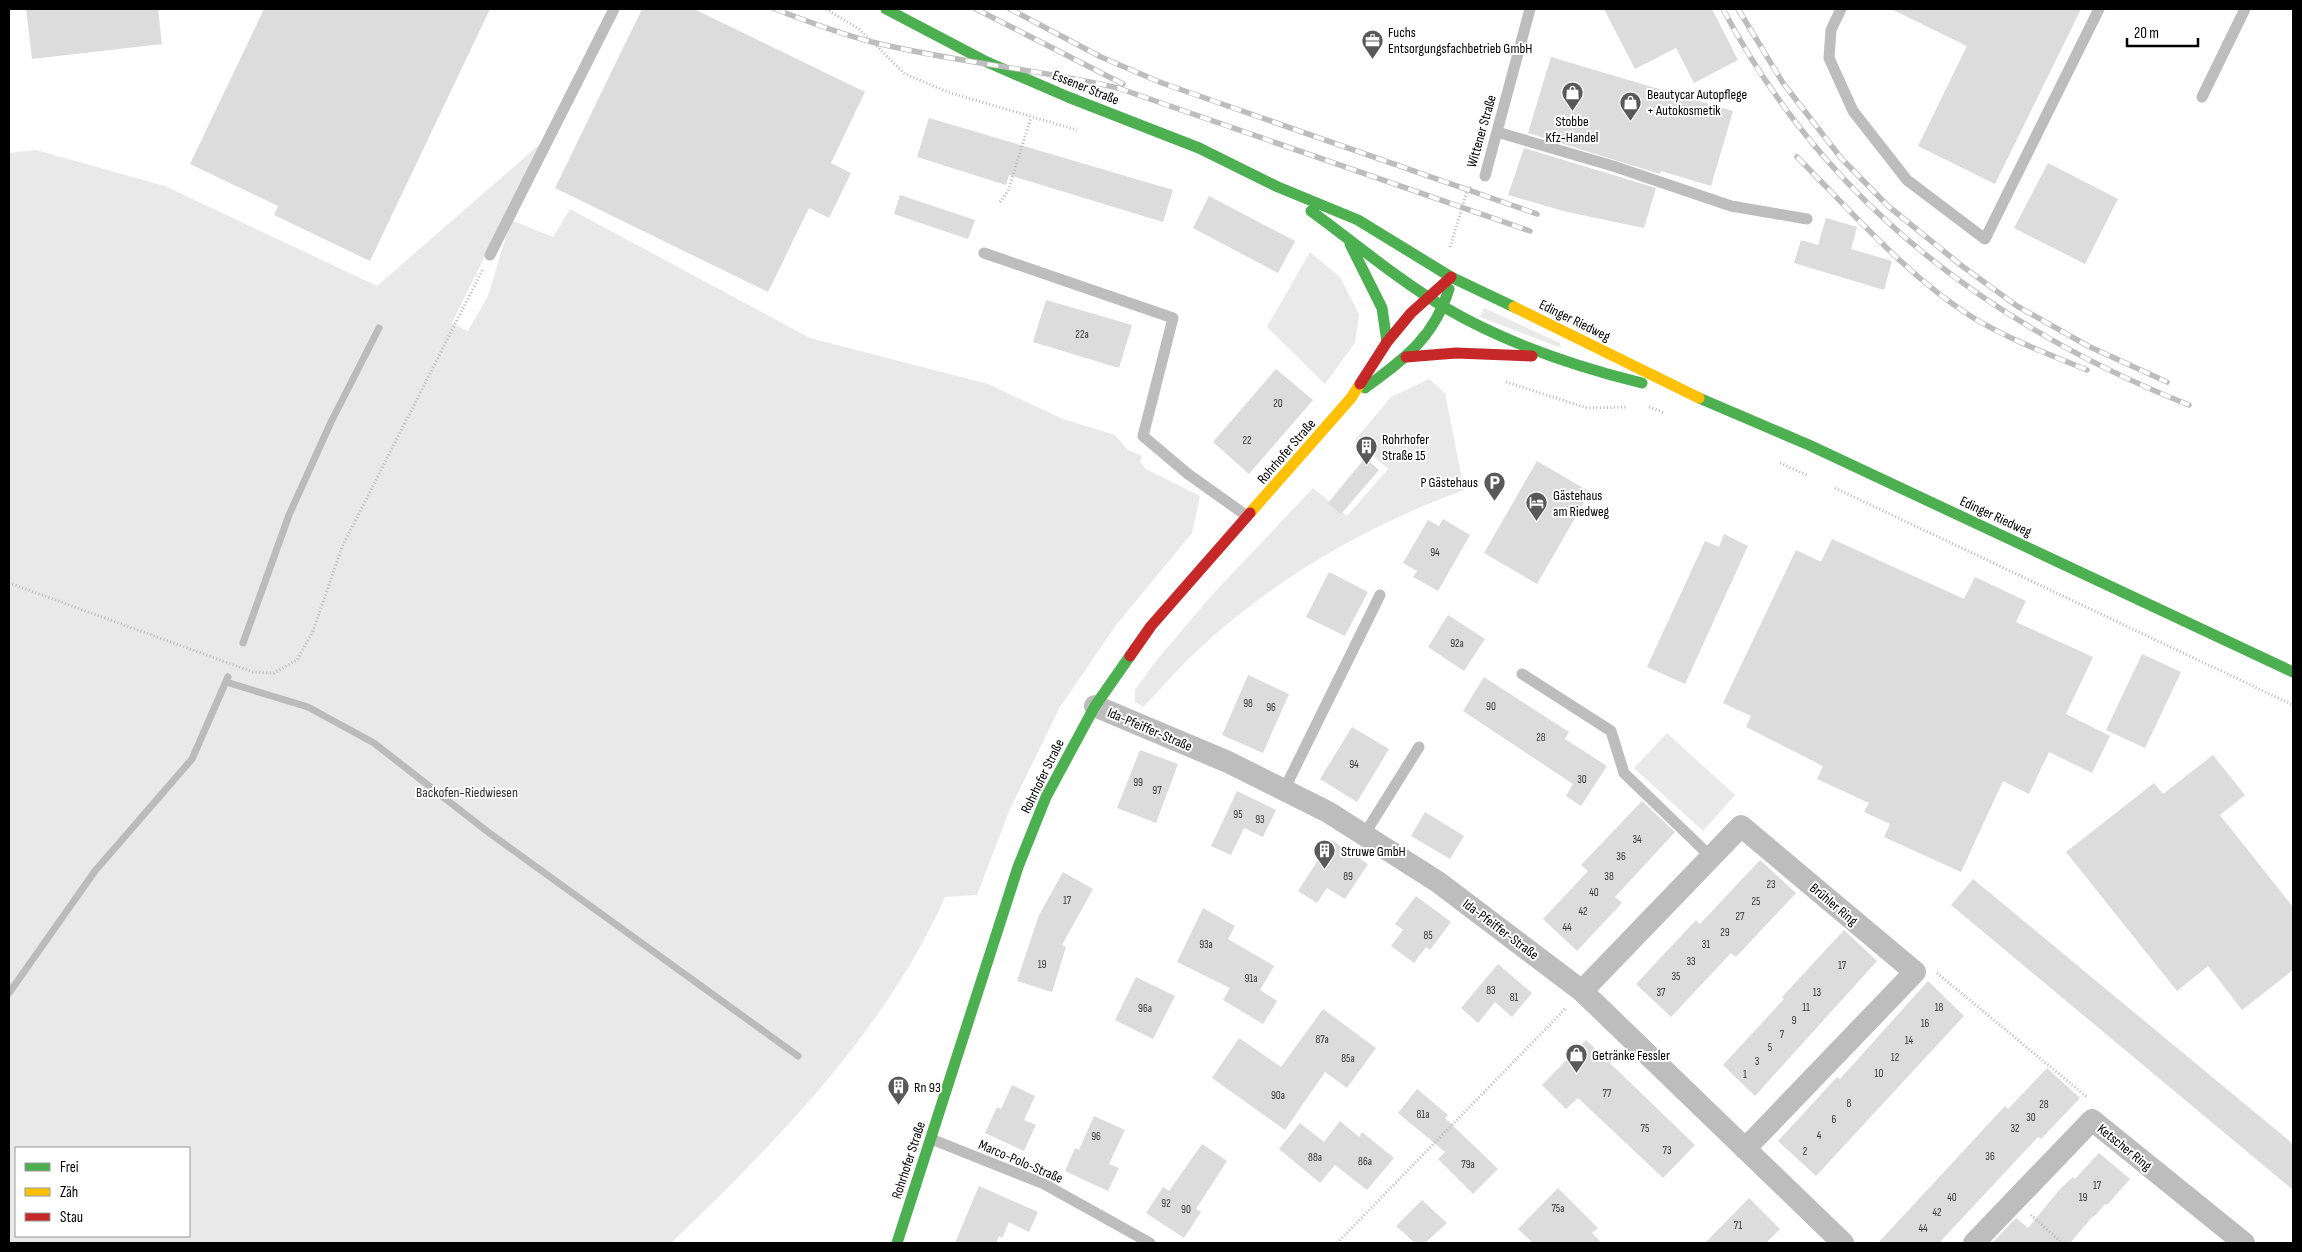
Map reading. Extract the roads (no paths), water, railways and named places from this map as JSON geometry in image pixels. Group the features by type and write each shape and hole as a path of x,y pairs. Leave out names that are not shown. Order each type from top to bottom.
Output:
{"main road":[{"name":"Essener Straße","path":"886,9 987,62 1068,97 1199,148 1278,187 1358,220 1451,276"},
{"name":"Essener Straße","path":"1278,187 1445,308"},
{"path":"1347,238 1382,308 1387,342"},
{"name":"Rohrhofer Straße","path":"897,1243 1018,867 1046,797 1095,706 1151,626 1351,398 1387,342 1427,296 1451,276"},
{"name":"Rohrhofer Straße","path":"1351,398 1406,357 1435,328 1445,308 1451,276"},
{"name":"Edinger Riedweg","path":"1451,276 1685,392 1809,445 2293,672"},
{"name":"Edinger Riedweg","path":"1445,308 1550,358 1628,380 1685,392"},
{"path":"1406,357 1456,353 1550,358"}],"street":[{"name":"Ida-Pfeiffer-Straße","path":"1095,706 1228,762 1328,812 1438,882 1582,991 1842,1243"},
{"name":"Brühler Ring","path":"1582,991 1741,826 1915,972 1745,1149"},
{"name":"Ketscher Ring","path":"1974,1243 2013,1200 2092,1120 2244,1243"}],"lane":[{"path":"490,255 614,9"},
{"name":"Wittener Straße","path":"1485,176 1530,9"},
{"path":"1841,9 1831,30 1828,58 1854,111 1907,180 1985,239 2099,9"},
{"path":"2202,96 2245,9"},
{"path":"1497,132 1613,166 1731,206 1807,220"},
{"path":"984,253 1173,318 1143,436 1188,474 1248,517"},
{"path":"1284,790 1380,595"},
{"path":"1522,674 1611,730 1624,773 1711,856"},
{"path":"1364,835 1419,747"},
{"name":"Marco-Polo-Straße","path":"931,1139 1044,1184 1150,1243"}],"waterway":[{"path":"243,643 289,515 331,422 379,328"},
{"path":"9,993 95,871 192,759 228,677"},
{"path":"226,682 308,707 374,743 488,832 798,1056"}],"railway":[{"path":"775,9 835,31 872,42 933,55 1118,88 1530,231"},
{"path":"976,9 1123,84"},
{"path":"1010,9 1101,57 1162,83 1537,214"},
{"path":"1723,9 1764,78 1810,141 1862,198 1919,249 1981,296 2046,337 2116,373 2189,405"},
{"path":"1738,9 1783,83 1841,158 1888,206 1962,266 2017,306 2088,346 2167,382"},
{"path":"1797,157 1880,242 1948,300 1972,317 2000,332 2028,346 2087,370"}],"place":[{"name":"Fuchs Entsorgungsfachbetrieb GmbH","path":"1372,59"},
{"name":"Stobbe Kfz-Handel","path":"1572,112"},
{"name":"Beautycar Autopflege + Autokosmetik","path":"1631,121"},
{"name":"Rohrhofer Straße 15","path":"1366,466"},
{"name":"P Gästehaus","path":"1494,501"},
{"name":"Gästehaus am Riedweg","path":"1537,522"},
{"name":"Struwe GmbH","path":"1325,870"},
{"name":"Getränke Fessler","path":"1576,1074"},
{"name":"Rn 93","path":"898,1106"}],"park label":[{"name":"Backofen-Riedwiesen","path":"467,792"}]}
